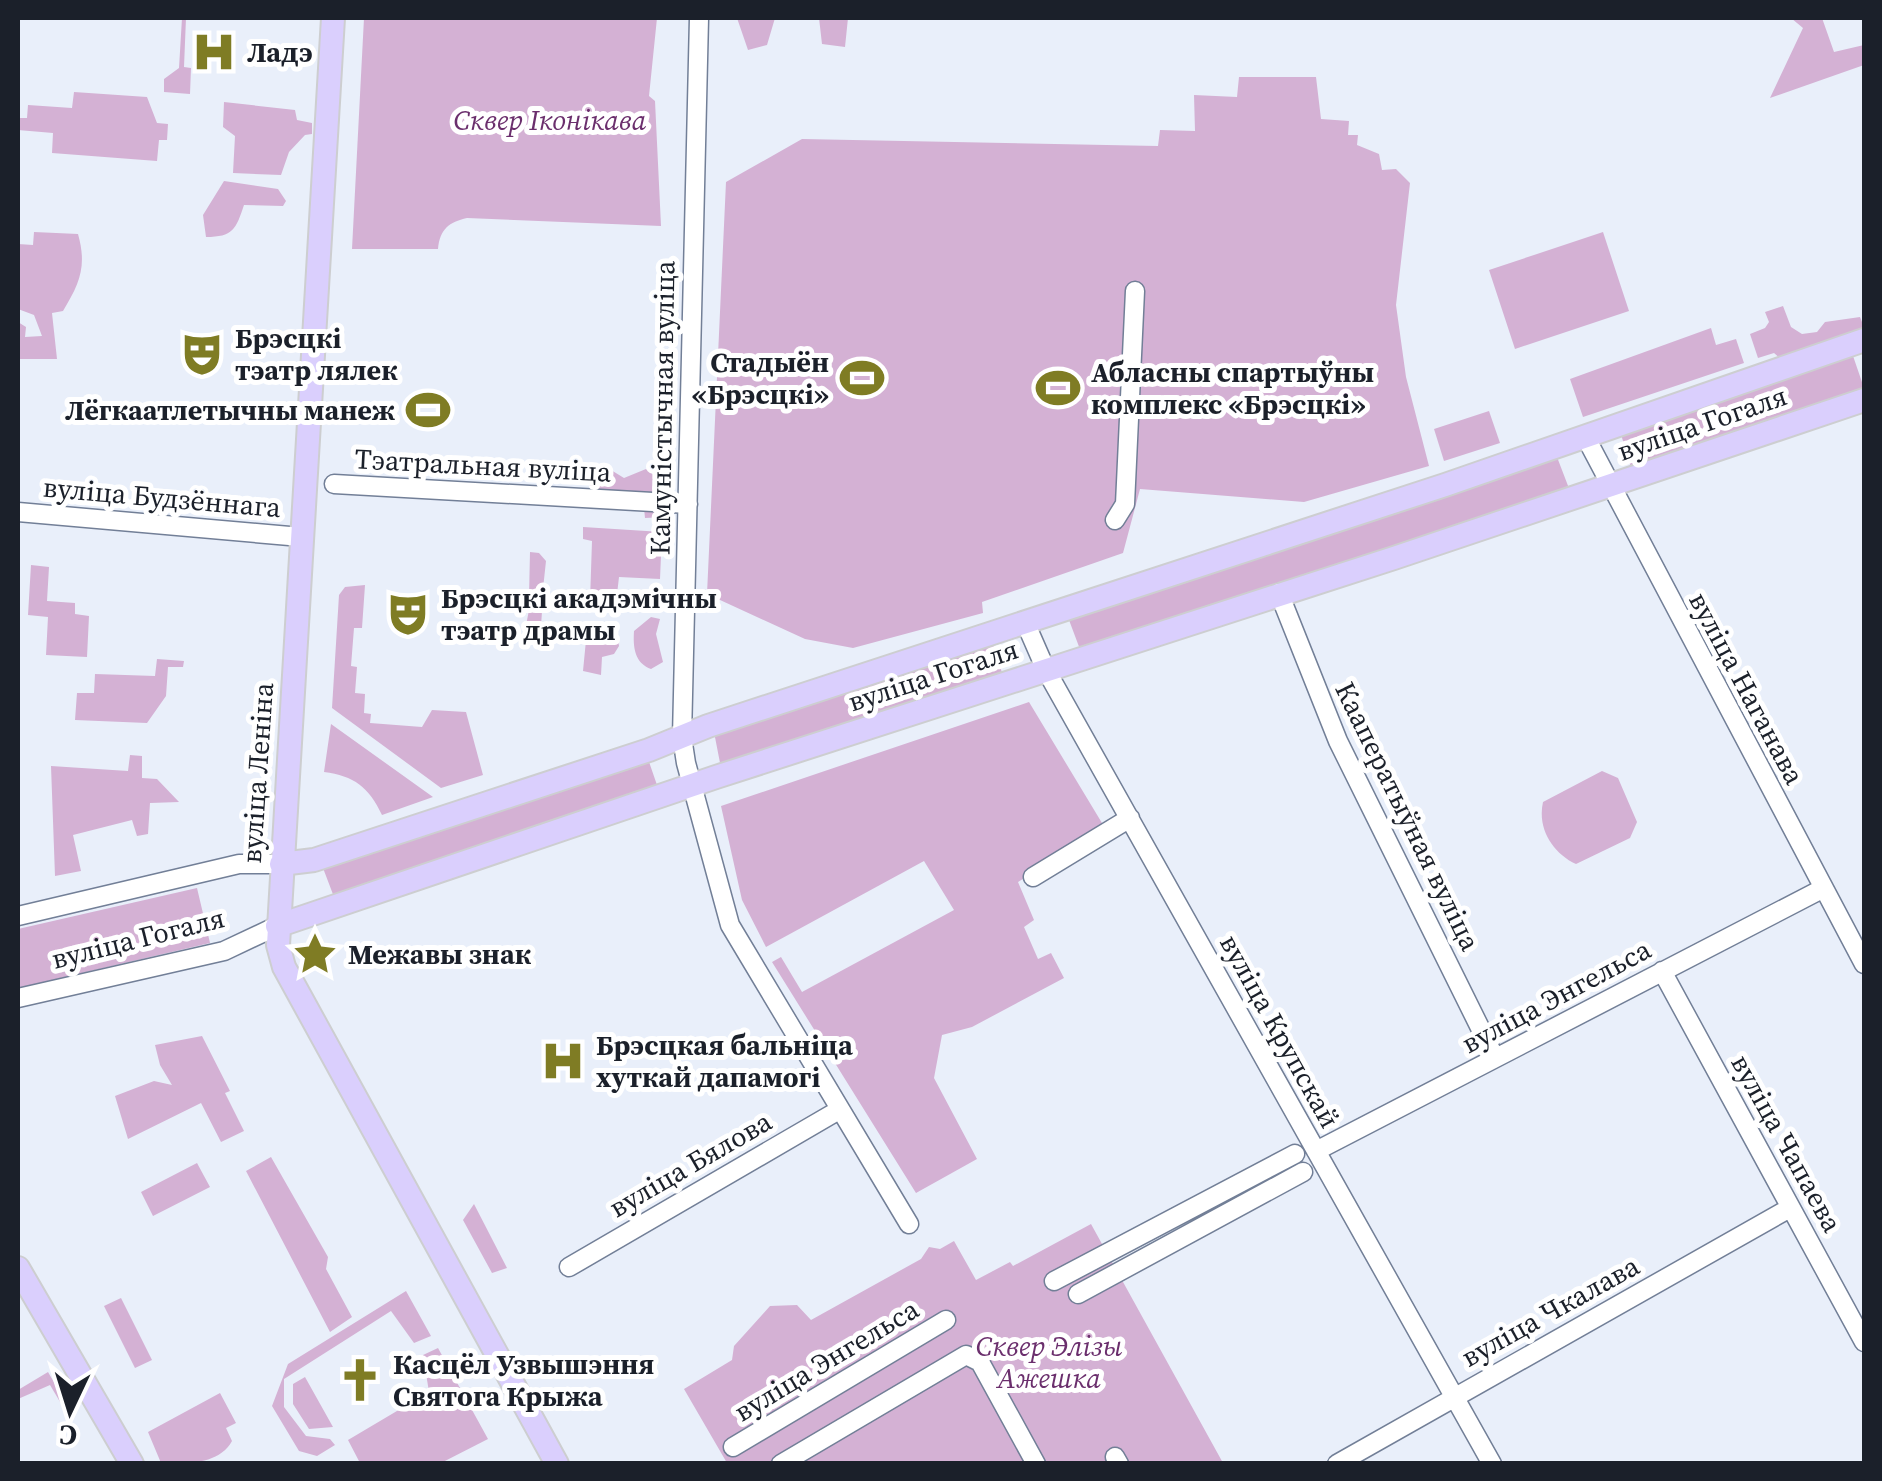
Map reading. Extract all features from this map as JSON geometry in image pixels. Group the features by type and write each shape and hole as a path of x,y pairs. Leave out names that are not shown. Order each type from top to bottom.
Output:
{"main road":[{"name":"вуліца Леніна","path":"334,18 277,926 284,967 556,1464"},
{"name":"вуліца Гогаля","path":"281,864 314,860 1864,340"},
{"name":"вуліца Гогаля","path":"277,926 1864,400"},
{"path":"18,1268 132,1464"}],"street":[{"name":"Камуністычная вуліца","path":"699,18 682,736 691,786 730,926 909,1224"},
{"path":"1114,520 1125,504 1135,291"},
{"name":"вуліца Наганава","path":"1585,436 1864,964"},
{"name":"Тэатральная вуліца","path":"334,484 688,504"},
{"name":"вуліца Будзённага","path":"18,512 301,537"},
{"name":"Кааператыўная вуліца","path":"1279,593 1338,741 1495,1058"},
{"name":"вуліца Крупскай","path":"1025,622 1046,670 1492,1464"},
{"path":"1034,877 1130,818"},
{"name":"вуліца Гогаля","path":"18,916 239,864 281,864"},
{"name":"вуліца Энгельса","path":"1316,1151 1822,889"},
{"name":"вуліца Гогаля","path":"18,998 224,951 277,926"},
{"name":"вуліца Чапаева","path":"1662,971 1864,1342"},
{"name":"вуліца Бялова","path":"569,1267 838,1110"},
{"path":"1054,1281 1295,1154"},
{"path":"1078,1294 1303,1172"},
{"name":"вуліца Чкалава","path":"1337,1464 1790,1208"},
{"name":"вуліца Энгельса","path":"733,1448 946,1320"},
{"path":"781,1464 966,1356 980,1362 1036,1464"}],"green space":[{"path":"182,18 186,18 184,67 191,68 190,94 164,92 164,79 179,68"},
{"name":"Сквер Іконікава","path":"364,18 657,18 649,96 655,101 661,226 467,218 446,227 438,249 352,249"},
{"path":"737,18 775,18 767,45 748,50"},
{"path":"819,18 848,18 845,47 822,44"},
{"path":"1791,18 1822,18 1834,52 1864,45 1864,65 1770,98 1803,28"},
{"name":"Абласны спартыўны комплекс «Брэсцкі»","path":"1239,77 1316,77 1321,119 1349,121 1348,135 1358,135 1357,145 1379,154 1382,170 1396,169 1410,183 1396,305 1406,377 1429,466 1304,502 1140,489 1123,553 982,602 983,613 853,648 805,639 707,594 726,182 802,139 1158,146 1160,130 1195,131 1194,95 1237,97"},
{"path":"74,92 147,97 157,123 168,124 167,140 159,140 157,161 52,153 53,133 18,130 18,118 27,118 28,105 72,108"},
{"path":"224,102 295,110 297,120 312,123 312,134 305,135 289,152 281,175 233,173 235,136 223,127"},
{"path":"224,181 278,189 286,201 283,206 244,205 232,230 206,237 203,215"},
{"path":"34,232 78,234 81,245 78,283 63,311 52,313 57,359 18,359 18,322 26,327 25,337 42,336 34,315 18,309 18,244 33,245"},
{"path":"1603,232 1629,311 1515,349 1489,270"},
{"path":"1783,306 1791,327 1802,334 1817,332 1825,322 1860,317 1864,327 1782,360 1774,353 1758,358 1750,334 1765,328 1769,322 1765,312"},
{"path":"1711,328 1716,345 1736,339 1744,363 1583,417 1570,379"},
{"path":"1852,353 1864,388 1631,468 1620,431"},
{"path":"1489,411 1500,443 1444,461 1434,429"},
{"path":"1557,457 1570,491 1081,652 1069,620"},
{"path":"584,468 611,470 624,478 646,469 665,484 665,517 645,518 643,498 592,493"},
{"path":"583,527 662,532 660,579 619,577 616,603 590,601 592,541 583,539"},
{"path":"530,552 539,553 546,561 542,598 529,597"},
{"path":"31,565 49,567 47,601 75,603 75,614 89,616 87,657 46,655 48,617 28,615"},
{"path":"365,585 362,628 354,628 351,666 357,667 355,693 365,694 364,713 371,714 370,723 422,727 432,710 466,712 483,775 441,788 332,708 339,595 345,587"},
{"path":"529,610 542,611 540,642 523,641"},
{"path":"651,617 660,619 656,634 663,662 651,669 638,658 634,631"},
{"path":"587,630 617,634 619,646 614,654 602,657 601,675 583,671"},
{"path":"992,640 1003,676 721,768 714,732"},
{"path":"157,659 184,661 183,667 168,667 166,696 147,723 75,720 77,693 94,693 95,674 155,676"},
{"path":"1029,702 1105,828 1018,882 1034,920 1024,927 1038,959 1051,953 1064,978 972,1027 942,1035 934,1078 977,1159 916,1193 772,962 781,957 802,992 954,910 924,861 766,947 742,900 721,806"},
{"path":"331,724 433,797 382,815 359,784 324,772"},
{"path":"130,755 142,756 142,778 157,779 179,802 150,803 148,834 137,836 132,820 73,835 81,871 55,876 51,766 128,771"},
{"path":"647,756 657,785 334,897 323,868"},
{"path":"1602,771 1618,778 1637,822 1630,838 1576,864 1549,839 1542,822 1543,802"},
{"path":"197,888 210,943 18,988 18,929"},
{"path":"202,1036 230,1091 225,1093 244,1131 221,1142 201,1103 128,1139 115,1096 154,1081 172,1085 160,1065 155,1045"},
{"path":"271,1157 328,1257 326,1269 352,1317 330,1332 246,1171"},
{"path":"197,1163 210,1187 153,1216 141,1192"},
{"path":"474,1204 507,1268 492,1273 463,1220"},
{"name":"Сквер Элізы Ажешка","path":"1091,1224 1223,1463 727,1463 684,1389 732,1360 734,1346 770,1306 797,1305 811,1320 921,1259 929,1247 940,1249 954,1241 976,1280 1010,1262 1013,1266"},
{"path":"406,1291 431,1336 414,1343 391,1311 284,1379 284,1407 306,1436 330,1439 335,1445 317,1456 299,1451 272,1406 288,1364"},
{"path":"121,1298 152,1360 135,1368 104,1306"},
{"path":"438,1348 488,1439 441,1463 360,1463 348,1440 429,1392 423,1355"},
{"path":"48,1372 73,1415 69,1417 50,1385 18,1399 18,1390"},
{"path":"305,1377 333,1427 309,1429 293,1404 293,1384"},
{"path":"220,1393 236,1423 226,1428 232,1441 226,1449 201,1461 161,1463 148,1432"}],"place":[{"name":"Ладэ","path":"214,52"},
{"name":"Брэсцкі тэатр лялек","path":"202,354"},
{"name":"Стадыён «Брэсцкі»","path":"862,378"},
{"name":"Абласны спартыўны комплекс «Брэсцкі»","path":"1058,388"},
{"name":"Лёгкаатлетычны манеж","path":"428,410"},
{"name":"Брэсцкі акадэмічны тэатр драмы","path":"408,614"},
{"name":"Межавы знак","path":"315,954"},
{"name":"Брэсцкая бальніца хуткай дапамогі","path":"563,1061"},
{"name":"Касцёл Узвышэння Святога Крыжа","path":"360,1380"}]}
